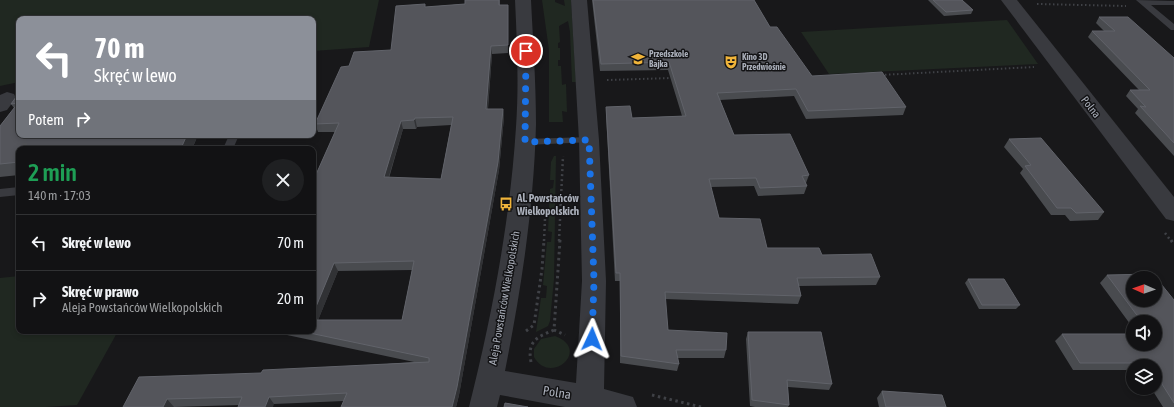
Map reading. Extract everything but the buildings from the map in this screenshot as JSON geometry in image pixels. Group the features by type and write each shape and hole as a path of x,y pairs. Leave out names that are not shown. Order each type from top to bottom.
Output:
{"street":[{"name":"Aleja Powstańców Wielkopolskich","path":"483,407 490,381 511,267 525,142 526,51 523,0"},
{"path":"579,0 589,140 594,281 589,398"},
{"name":"Polna","path":"1009,0 1174,213"},
{"name":"Polna","path":"490,381 589,398 624,407"}],"lane":[{"path":"1139,0 1152,3 1174,3"},
{"path":"1139,0 1174,28"},
{"path":"525,142 589,140"},
{"path":"0,193 16,191"}],"path":[{"path":"1030,4 1127,6"},
{"path":"875,76 1035,67"},
{"path":"602,80 672,78"},
{"path":"554,330 563,141"},
{"path":"554,330 569,338 572,341 576,352 591,354"},
{"path":"533,367 528,353 531,344 537,337 554,330"},
{"path":"652,396 701,407"}],"shaded area":[{"path":"0,0 379,0 369,47 316,51 316,16 16,16 16,83 0,86"},
{"path":"542,0 555,0 555,2 565,6 564,0 571,0 576,82 572,82 570,32 568,21 559,26 560,42 558,43 558,48 560,48 560,60 558,60 558,66 561,66 562,85 566,84 567,112 562,111 563,122 549,122 549,50"},
{"path":"1007,20 1038,64 829,74 801,32"},
{"path":"554,156 556,156 554,279 550,321 548,326 536,332 541,298 546,298 547,286 543,285 547,242 551,242 552,232 548,231 550,189 553,188 554,180 550,180 551,162"},
{"path":"16,276 16,334 116,334 77,405 0,407 0,278"},
{"path":"555,336 565,342 570,349 569,356 564,363 557,367 549,368 541,365 534,357 534,349 541,339"}],"place":[{"name":"Przedszkole Bajka","path":"638,59"},
{"name":"Kino 3D Przedwiośnie","path":"731,62"},
{"name":"Al. Powstańców Wielkopolskich","path":"506,204"}],"route":[{"path":"526,51 525,142 589,140 594,281 592,339"}]}
